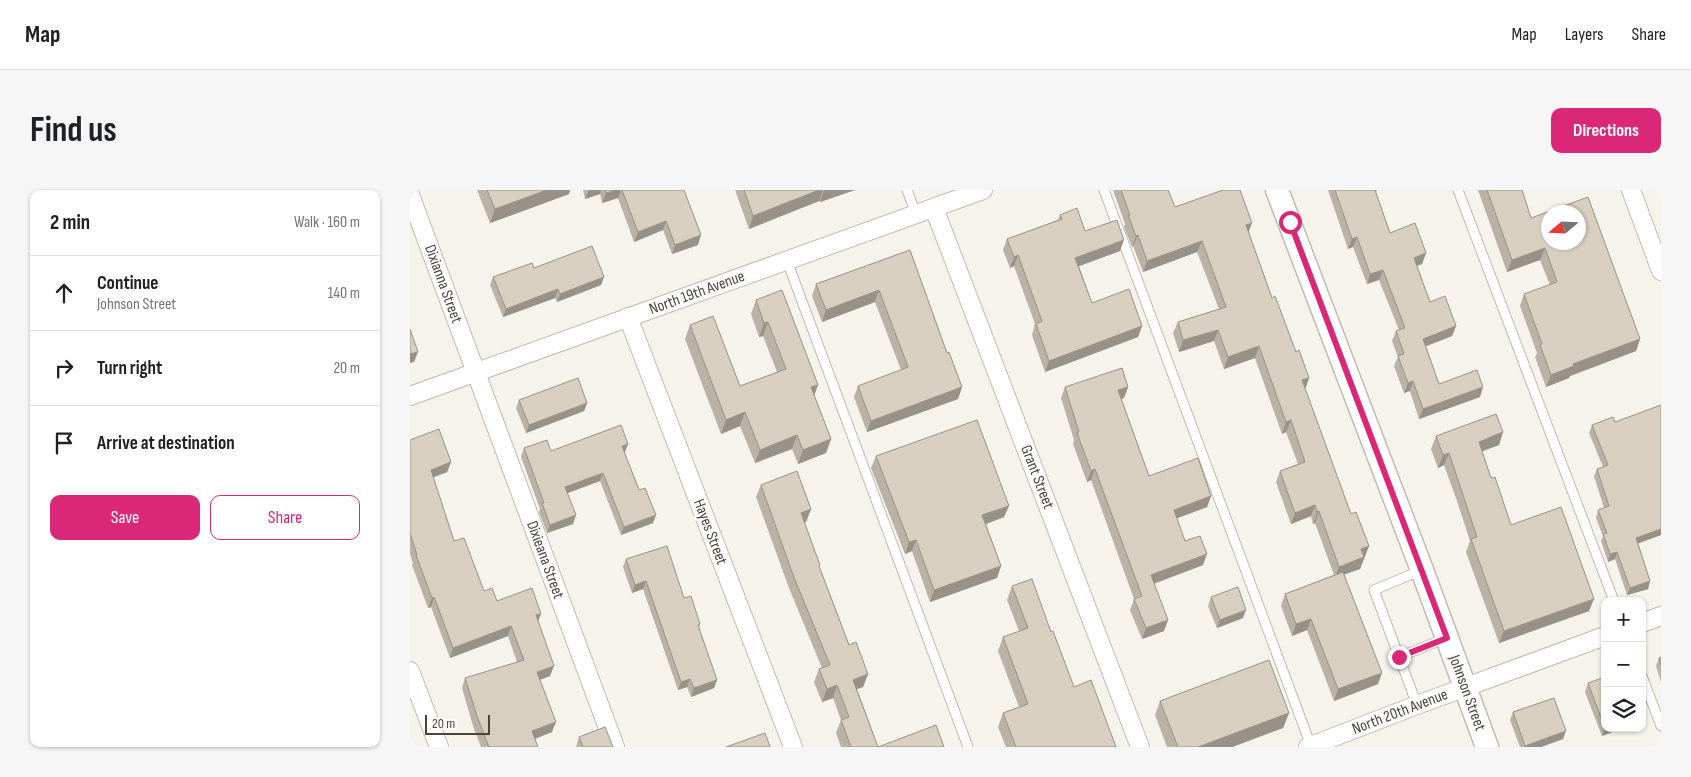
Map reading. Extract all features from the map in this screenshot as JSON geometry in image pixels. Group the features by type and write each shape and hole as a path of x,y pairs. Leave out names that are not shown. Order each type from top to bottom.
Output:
{"street":[{"name":"North 19th Avenue","path":"410,396 983,190"},
{"name":"Johnson Street","path":"1278,190 1487,747"},
{"path":"1631,190 1661,271"},
{"name":"Dixianna Street","path":"410,195 475,372"},
{"name":"Grant Street","path":"934,208 1140,747"},
{"name":"Hayes Street","path":"628,317 793,747"},
{"name":"Dixieana Street","path":"475,372 614,747"},
{"path":"1646,622 1661,616"},
{"name":"North 20th Avenue","path":"1309,746 1601,637"},
{"path":"410,671 439,747"}],"lane":[{"path":"907,190 916,214"},
{"path":"1104,190 1309,746"},
{"path":"1458,190 1612,597"},
{"path":"787,261 968,747"},
{"path":"1417,705 1374,590 1422,570"},
{"path":"1399,657 1447,638"},
{"path":"1646,687 1661,726"}],"building":[{"path":"487,190 547,190 495,209"},
{"path":"605,190 616,190 606,193"},
{"path":"622,190 684,190 701,235 675,245 666,221 638,232"},
{"path":"744,190 819,190 753,216"},
{"path":"1121,190 1168,190 1175,207 1223,190 1240,190 1252,223 1246,225 1272,298 1275,296 1296,352 1299,350 1309,378 1302,380 1351,514 1356,512 1369,546 1361,549 1364,557 1339,567 1319,511 1317,512 1315,505 1295,513 1280,471 1305,462 1291,420 1286,422 1259,346 1228,357 1218,330 1183,340 1178,322 1226,307 1202,241 1147,261 1138,235 1136,236 1128,215 1130,215"},
{"path":"1335,190 1375,190 1390,233 1415,223 1426,253 1414,258 1430,302 1445,296 1456,326 1423,339 1439,384 1477,370 1483,387 1423,409 1413,381 1408,383 1398,356 1404,354 1396,331 1405,328 1383,270 1370,274 1357,237 1352,239"},
{"path":"1487,190 1522,190 1531,218 1541,214 1541,249 1512,260"},
{"path":"1588,197 1640,339 1573,364 1574,366 1551,375 1524,294 1557,282 1546,250 1586,250 1586,205 1566,205"},
{"path":"1077,208 1085,231 1117,220 1124,240 1075,258 1092,303 1129,289 1142,326 1049,361 1036,324 1042,321 1018,255 1014,257 1007,239 1062,219 1060,215"},
{"path":"592,246 604,277 560,294 558,289 506,309 493,277 532,263 534,268"},
{"path":"910,250 947,353 949,352 962,387 871,421 858,386 908,367 879,290 826,310 816,284"},
{"path":"782,290 818,385 811,387 831,439 803,450 797,435 760,450 745,412 726,420 690,325 713,316 740,386 786,369 768,322 764,323 756,300"},
{"path":"410,329 418,352 410,354"},
{"path":"1122,368 1128,387 1118,390 1149,476 1198,458 1211,496 1174,510 1185,541 1200,536 1207,554 1151,575 1168,620 1146,628 1134,599 1142,596 1095,469 1091,471 1077,433 1079,432 1065,387"},
{"path":"578,378 587,403 529,425 519,400"},
{"path":"1661,405 1661,529 1636,538 1650,581 1630,588 1617,552 1610,554 1603,534 1607,533 1598,510 1609,506 1597,469 1608,465 1592,425 1613,417 1615,422"},
{"path":"1496,414 1503,432 1479,442 1491,478 1495,477 1511,525 1561,507 1594,599 1504,631 1471,539 1477,537 1449,453 1443,455 1436,436"},
{"path":"977,420 1009,506 982,515 1001,566 934,590 916,540 909,542 876,456"},
{"path":"621,425 628,444 622,446 639,490 645,488 656,515 624,527 603,473 565,487 576,515 550,525 524,448 547,440 551,451"},
{"path":"439,429 451,462 431,470 454,541 464,538 484,591 492,588 497,601 532,588 541,614 536,615 554,666 537,672 556,722 532,731 538,747 489,747 465,678 524,660 511,626 453,648 416,555 410,533 410,440"},
{"path":"797,471 811,509 801,513 819,566 849,645 856,642 868,674 853,680 878,747 851,747 841,720 849,717 837,685 827,689 819,669 830,665 793,575 761,485"},
{"path":"667,546 684,598 691,596 700,624 698,625 717,680 694,688 690,679 681,682 646,581 635,585 626,559"},
{"path":"1343,572 1382,673 1338,689 1311,619 1296,624 1285,594"},
{"path":"1032,579 1051,632 1053,631 1074,687 1091,680 1116,747 1016,747 1003,713 1028,704 1003,637 1028,628 1012,586"},
{"path":"1238,587 1246,610 1220,620 1211,597"},
{"path":"1269,660 1289,713 1198,747 1178,747 1160,701"},
{"path":"1601,678 1601,717 1588,683"},
{"path":"1554,698 1566,731 1525,746 1513,712"},
{"path":"936,725 944,747 878,747"},
{"path":"605,727 613,747 583,747 579,737"},
{"path":"765,733 770,747 726,747"}],"route":[{"path":"1290,222 1447,638 1399,657"}]}
